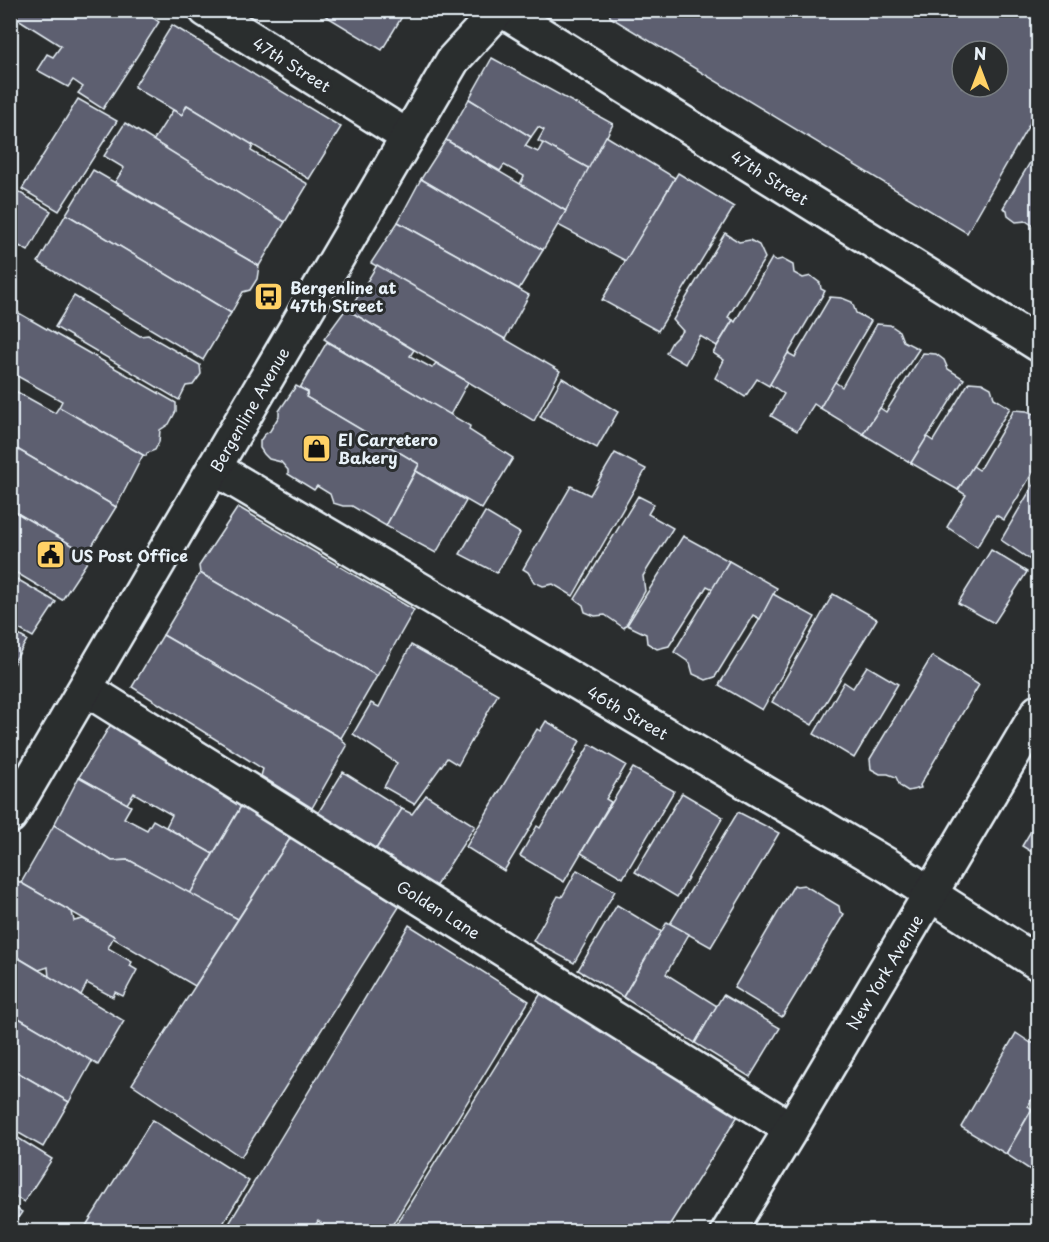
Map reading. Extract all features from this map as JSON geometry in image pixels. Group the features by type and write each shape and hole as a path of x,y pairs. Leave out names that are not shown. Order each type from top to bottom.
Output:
{"street":[{"name":"47th Street","path":"206,10 408,137"},
{"name":"47th Street","path":"501,10 1038,344"},
{"name":"Bergenline Avenue","path":"10,816 453,60 501,10"},
{"name":"46th Street","path":"214,468 892,868 1038,963"},
{"name":"Golden Lane","path":"86,688 791,1129"},
{"name":"New York Avenue","path":"728,1232 1038,712"}],"building":[{"path":"10,10 141,10 159,22 103,109 78,93 83,87 73,80 68,87 37,70 47,54 53,57 61,46 10,14"},
{"path":"316,10 406,10 382,50"},
{"path":"609,10 1038,10 1038,109 967,233 610,17"},
{"path":"172,25 341,127 309,179 187,105 182,115 134,87"},
{"path":"492,58 613,124 590,169 538,141 544,130 538,127 531,137 469,99"},
{"path":"78,99 117,121 59,211 22,189"},
{"path":"469,99 531,137 525,146 538,152 543,143 590,169 566,211 520,184 524,176 504,165 500,171 446,140"},
{"path":"187,105 253,145 251,151 308,184 285,222 153,141 173,110 182,115"},
{"path":"125,123 285,222 259,266 115,182 124,168 104,156"},
{"path":"606,136 675,178 626,261 558,225"},
{"path":"446,140 566,211 543,250 421,179"},
{"path":"1038,149 1038,229 1026,221 1016,222 1003,208"},
{"path":"93,170 259,266 257,279 250,290 243,292 231,313 66,214"},
{"path":"678,173 734,207 658,331 602,300"},
{"path":"421,179 543,250 519,289 398,222"},
{"path":"10,187 51,211 28,251 10,241"},
{"path":"66,214 231,313 203,360 38,262"},
{"path":"398,222 529,295 505,339 371,263"},
{"path":"725,233 739,242 750,240 759,245 765,258 728,317 733,320 717,346 700,336 685,364 666,353 672,342 683,331 673,320"},
{"path":"772,258 775,261 782,259 793,265 794,273 803,278 811,276 820,283 821,289 825,291 769,386 757,379 745,397 715,378 724,360 713,353 733,320 735,322"},
{"path":"377,265 560,371 534,421 349,311"},
{"path":"74,296 140,336 148,335 200,365 201,374 193,385 186,386 179,400 55,327"},
{"path":"830,297 852,302 856,313 871,321 820,408 814,404 797,431 771,416 784,394 770,384 788,353 795,357"},
{"path":"10,308 176,403 176,411 169,424 160,430 159,442 155,450 147,453 146,456 143,455 59,407 62,401 10,372"},
{"path":"346,309 414,350 410,356 432,368 436,363 468,382 450,415 324,339"},
{"path":"877,324 890,325 899,331 903,341 919,349 863,434 820,408 835,382 842,387"},
{"path":"327,342 470,426 469,430 513,458 482,509 416,471 419,464 306,397 308,392 300,388"},
{"path":"923,353 936,354 944,360 948,369 964,379 911,463 863,434 880,408 886,412"},
{"path":"562,378 618,412 597,448 540,417"},
{"path":"969,382 982,383 991,388 994,398 1010,408 958,490 911,463 927,437 933,441"},
{"path":"296,386 308,392 306,397 419,464 386,526 352,506 333,503 330,494 317,486 314,490 288,474 288,470 281,462 269,459 260,448 260,441 270,431 279,416 279,411"},
{"path":"10,388 55,413 59,407 143,455 116,507 10,445"},
{"path":"1014,410 1037,415 1038,464 1004,520 996,515 977,547 947,527 966,495 958,490 973,466 979,470"},
{"path":"10,445 116,507 87,554 10,509"},
{"path":"615,453 646,469 573,596 553,584 543,586 534,582 528,572 523,569 571,486 590,495"},
{"path":"416,471 466,501 436,553 386,526"},
{"path":"1038,477 1038,565 1001,540"},
{"path":"638,496 654,504 648,514 673,528 643,576 645,591 624,628 605,615 595,616 585,612 583,605 575,599"},
{"path":"238,507 414,610 377,676 200,573 199,566"},
{"name":"US Post Office","path":"10,509 91,556 62,600 10,569"},
{"path":"485,512 520,533 497,573 460,554"},
{"path":"683,536 729,561 713,589 707,586 669,646 657,649 647,643 646,634 627,625"},
{"path":"991,550 1027,572 994,623 958,603"},
{"path":"729,561 777,588 760,619 753,615 715,677 706,680 693,674 690,663 674,652"},
{"path":"200,573 377,676 341,738 163,635"},
{"path":"10,575 56,602 33,637 10,624"},
{"path":"773,594 815,617 762,710 719,685"},
{"path":"833,594 877,619 812,725 772,702"},
{"path":"10,630 27,640 10,669"},
{"path":"163,635 341,738 347,746 312,808 261,776 263,769 132,687"},
{"path":"411,645 498,694 458,765 447,758 414,804 384,787 397,763 353,734 371,703 379,707"},
{"path":"932,656 979,685 920,785 921,788 908,791 900,786 896,777 880,774 871,769 870,759"},
{"path":"867,666 898,684 854,758 814,734 844,682 853,688"},
{"path":"114,719 247,796 213,854 166,827 172,815 134,793 127,804 79,777"},
{"path":"546,721 580,741 574,751 576,752 504,871 466,847 537,729 540,731"},
{"path":"590,744 626,765 606,799 611,802 564,882 520,856 537,826 540,828"},
{"path":"633,768 674,791 623,878 581,853"},
{"path":"343,772 402,809 376,849 318,813"},
{"path":"79,777 131,806 124,818 147,830 153,820 213,854 190,894 129,860 112,861 54,825"},
{"path":"682,793 723,817 677,897 635,872"},
{"path":"426,795 475,826 435,887 376,849 402,809 412,814"},
{"path":"247,796 297,828 238,919 190,894"},
{"path":"738,812 779,833 711,947 670,924"},
{"path":"1037,813 1038,856 1022,846 1031,831 1031,822"},
{"path":"54,825 112,861 129,860 238,919 195,986 21,883"},
{"path":"297,828 406,896 241,1157 132,1084"},
{"path":"577,870 615,891 574,963 533,941 558,896 562,897"},
{"path":"14,879 72,912 74,921 83,919 114,936 108,948 132,962 130,966 137,970 123,996 115,992 113,997 87,983 81,995 49,977 48,967 39,970 10,953 10,885"},
{"path":"794,885 804,885 839,906 840,912 844,914 782,1017 734,988"},
{"path":"617,905 662,932 623,997 578,970"},
{"path":"667,922 689,934 666,974 717,1006 695,1043 623,997"},
{"path":"409,925 529,1001 388,1232 335,1232 318,1221 311,1232 224,1232"},
{"path":"10,953 124,1021 98,1065 10,1013"},
{"path":"543,990 741,1111 665,1232 392,1232"},
{"path":"723,995 780,1028 750,1077 695,1043"},
{"path":"10,1013 92,1061 69,1102 10,1068"},
{"path":"1016,1033 1031,1043 1038,1042 1038,1089 1028,1106 1032,1109 1006,1154 961,1127"},
{"path":"10,1068 69,1102 43,1147 10,1128"},
{"path":"1038,1099 1038,1175 1006,1154"},
{"path":"152,1120 249,1181 218,1232 82,1232"},
{"path":"18,1138 52,1159 24,1202 10,1194 10,1139 15,1141"},
{"path":"10,1205 22,1212 10,1230"}],"place":[{"name":"Bergenline at 47th Street","path":"269,296"},
{"name":"El Carretero Bakery","path":"317,448"},
{"name":"US Post Office","path":"50,555"}]}
